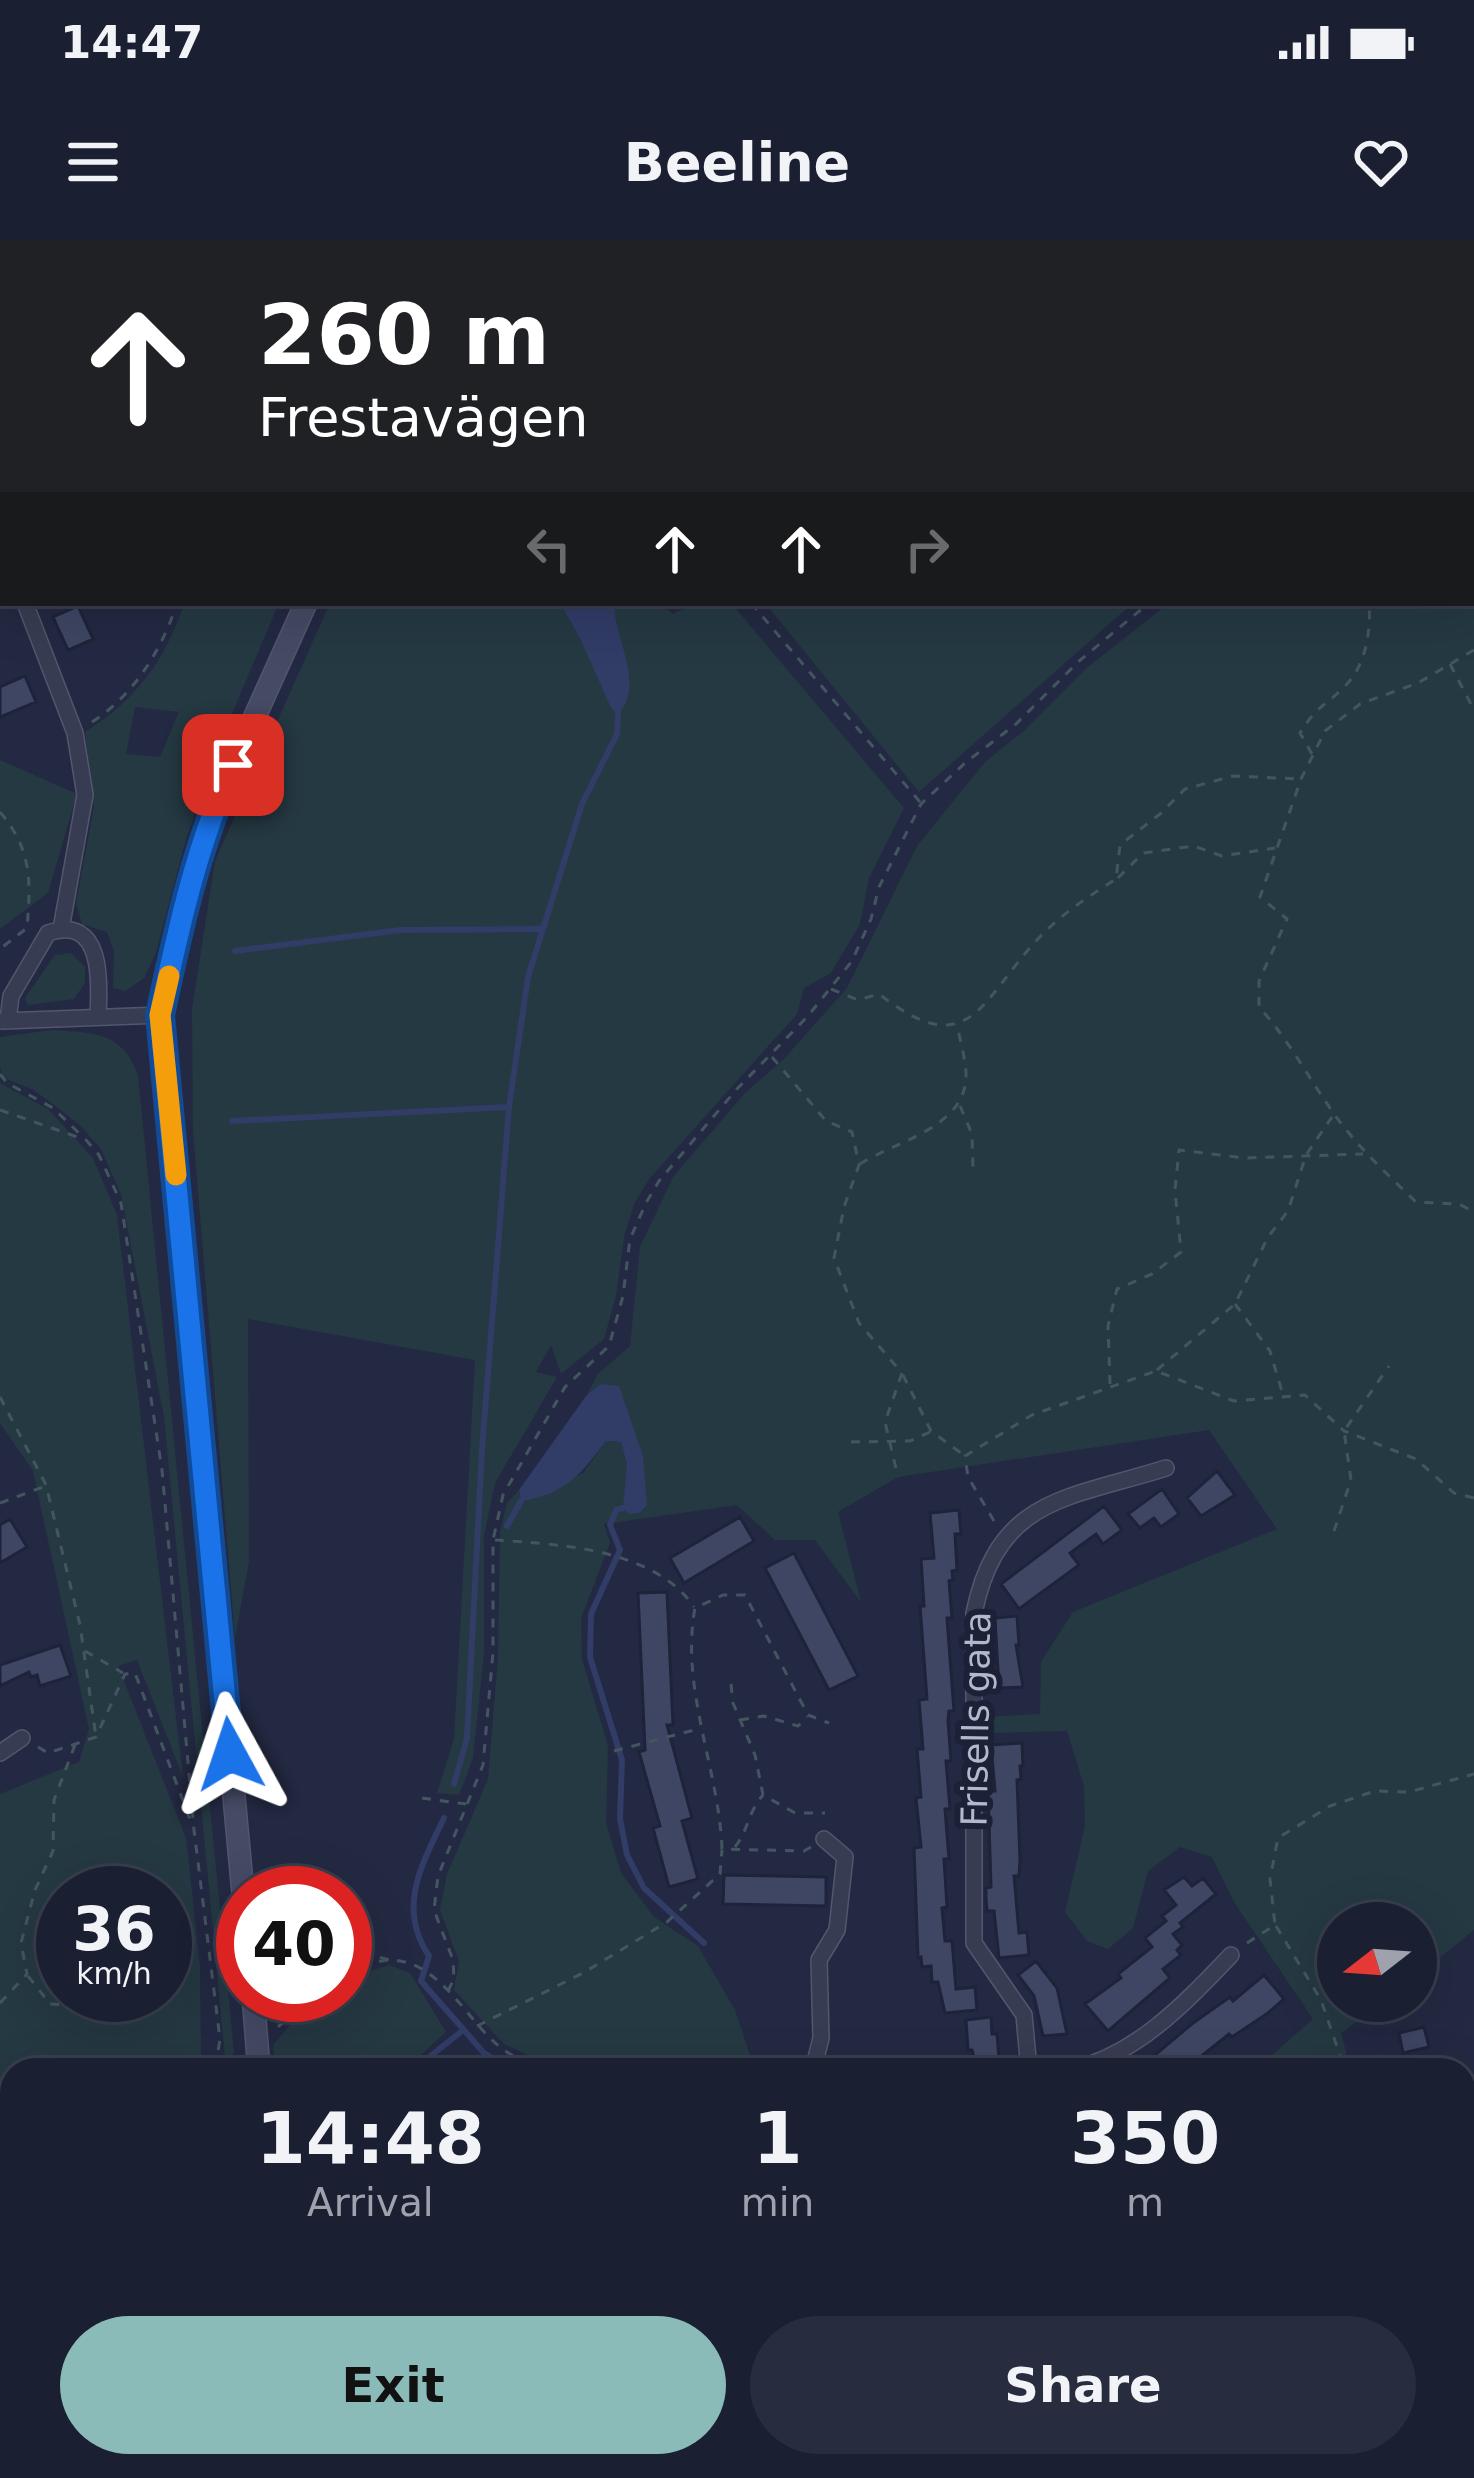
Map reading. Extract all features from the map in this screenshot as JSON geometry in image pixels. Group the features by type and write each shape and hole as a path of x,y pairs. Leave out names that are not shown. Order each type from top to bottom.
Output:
{"street":[{"path":"26,606 75,733 85,795 61,929"},
{"path":"240,1866 160,1015 178,930 215,805 305,606"},
{"path":"98,1015 100,976 94,949 82,936 61,929 48,933 11,996 4,1021 160,1015"},
{"path":"1005,1536 1034,1510 1166,1468"},
{"name":"Frisells gata","path":"1005,1536 983,1570 974,1612 974,1942 1024,2015 1028,2058"},
{"path":"0,1753 22,1738"},
{"path":"816,2058 821,2038 819,1960 837,1930 845,1857 824,1839"},
{"path":"1110,2058 1140,2040 1231,1954"},
{"path":"255,2022 258,2058"}],"path":[{"path":"75,733 119,705 149,664 176,606"},
{"path":"753,606 921,804"},
{"path":"448,1991 454,1979 453,1960 434,1910 439,1876 483,1765 493,1652 494,1540 503,1495 565,1387 609,1346 623,1296 630,1239 646,1203 736,1090 852,961 879,887 921,804 1145,606"},
{"path":"1312,756 1300,734 1317,706 1349,684 1367,647 1369,606"},
{"path":"1474,650 1418,683 1360,704 1325,731 1301,779 1260,897 1287,919 1258,981 1259,1007 1365,1154 1416,1202 1459,1204 1474,1212"},
{"path":"1449,663 1474,710"},
{"path":"1116,879 1120,845 1185,789 1233,776 1301,779"},
{"path":"0,812 27,856 30,893 27,928 0,949"},
{"path":"829,988 858,1000 879,994 913,1020 957,1024 983,1011 999,985 1066,911 1116,879 1143,853 1194,846 1222,856 1278,848"},
{"path":"957,1024 967,1077 960,1105 972,1133 973,1170"},
{"path":"771,1056 826,1120 852,1132 859,1165 834,1258 860,1323 902,1373 931,1431 964,1456 980,1502 1005,1536"},
{"path":"0,1074 7,1083 53,1108 86,1140 99,1155 121,1202 162,1470 194,1830 220,2039 217,2058"},
{"path":"859,1165 887,1146 929,1129 960,1105"},
{"path":"0,1110 86,1140"},
{"path":"964,1456 1033,1415 1156,1371 1235,1304 1268,1237 1288,1211 1306,1155 1334,1114"},
{"path":"1110,1386 1108,1326 1117,1289 1153,1274 1181,1252 1175,1190 1179,1150 1245,1158 1365,1154"},
{"path":"1235,1304 1270,1352 1283,1397"},
{"path":"1334,1532 1351,1480 1344,1431 1389,1366"},
{"path":"1156,1371 1234,1401 1305,1395 1344,1431 1416,1459 1454,1493 1474,1498"},
{"path":"898,1477 885,1421 902,1373"},
{"path":"0,1397 46,1485 84,1650 96,1737"},
{"path":"851,1442 910,1441 931,1431"},
{"path":"0,1503 46,1485"},
{"path":"477,2026 583,1973 667,1922 720,1874 722,1849 721,1814 700,1729 692,1626 695,1608 681,1587 609,1554 572,1545 494,1540"},
{"path":"695,1608 723,1595 746,1595 808,1715 829,1723"},
{"path":"84,1650 125,1674 135,1673 194,1830"},
{"path":"22,1738 48,1753 96,1737 125,1674"},
{"path":"731,1684 763,1795 748,1815 746,1834 734,1849"},
{"path":"740,1720 764,1716 799,1726 808,1715"},
{"path":"614,1751 700,1729"},
{"path":"36,1986 27,1974 20,1943 35,1890 53,1851 54,1800 75,1744"},
{"path":"1341,2058 1321,2000 1275,1925 1270,1879 1278,1838 1330,1806 1375,1791 1409,1792 1474,1774"},
{"path":"763,1795 795,1813 825,1813"},
{"path":"422,1798 468,1804"},
{"path":"722,1849 804,1851 824,1839"},
{"path":"1231,1954 1275,1925"},
{"path":"372,1955 415,1967 435,1980 477,2026 518,2058"},
{"path":"372,1965 392,1960"},
{"path":"0,2003 27,1974"},
{"path":"271,2034 284,2022"}],"shaded area":[{"path":"183,606 278,606 219,744 186,839 156,953 144,978 125,991 113,988 114,951 107,932 82,924 76,903 94,807 85,732 134,693 168,643","holes":["135,707 179,712 160,757 126,754"]},
{"path":"329,606 562,606 581,640 614,614 614,606 663,606 673,614 689,606 734,606 904,808 869,878 860,924 831,973 804,988 797,1014 649,1179 634,1204 604,1339 561,1374 551,1345 536,1372 557,1377 495,1483 484,1536 484,1652 473,1758 459,1795 437,1793 454,1739 475,1360 248,1319 249,1562 235,1638 193,1131 192,1009 215,861"},
{"path":"767,606 1130,606 919,792"},
{"path":"1165,606 1474,606 1474,1930 1437,1960 1437,1902 1317,1902 1317,2022 1356,2022 1341,2033 1348,2058 1269,2058 1313,2019 1234,1902 1212,1857 1180,1847 1148,1871 1133,1928 1108,1949 1087,1941 1065,1912 1085,1826 1084,1786 1067,1731 982,1733 983,1717 1040,1714 1041,1662 1073,1612 1277,1529 1209,1430 898,1477 838,1512 861,1602 815,1540 775,1540 737,1505 604,1524 610,1543 581,1618 582,1659 608,1746 606,1823 621,1873 654,1917 698,1946 735,2010 751,2058 535,2058 504,2044 454,1990 459,1961 440,1910 447,1874 488,1779 498,1658 500,1533 507,1503 519,1490 521,1501 583,1473 606,1441 621,1442 629,1514 647,1506 600,1384 586,1396 598,1374 630,1346 640,1247 673,1177 746,1092 783,1060 847,988 917,846 985,762 1088,667"},
{"path":"0,760 77,794 48,893 0,929"},
{"path":"71,953 85,967 85,983 74,999 28,1005 25,998 55,955"},
{"path":"52,1030 93,1034 115,1042 138,1075 216,1869 216,1961 164,1417 121,1194 101,1149 80,1125 34,1090 4,1078 0,1037"},
{"path":"0,1083 48,1109 93,1158 117,1215 183,1777 137,1660 118,1666 186,1838 189,1866 36,1866 36,2022 192,2022 192,1893 200,1966 201,2058 0,2058 0,1794 79,1762 89,1729 33,1471 0,1423"},
{"path":"389,1965 410,1973 446,2032 417,2058 275,2058 273,2045 293,2022 372,2022 372,1970"},
{"path":"222,2022 231,2022 234,2052 225,2058"}],"water":[{"path":"562,606 614,606 629,675 626,702 618,715 611,708"},
{"path":"600,1384 619,1386 643,1456 647,1506 629,1514 623,1508 627,1465 621,1442 606,1441 571,1481 549,1494 521,1501 519,1490 586,1396"}],"building":[{"path":"78,606 93,639 68,650 53,617"},
{"path":"25,676 36,702 0,717 0,687"},
{"path":"1217,1471 1235,1495 1201,1516 1187,1498"},
{"path":"1162,1489 1179,1514 1161,1527 1154,1518 1140,1528 1128,1514"},
{"path":"1104,1506 1122,1530 1103,1544 1096,1534 1070,1553 1079,1565 1019,1609 1001,1584"},
{"path":"959,1510 957,1570 949,1581 952,1618 947,1618 954,1711 949,1711 948,1721 950,1809 945,1809 949,1859 944,1859 947,1907 942,1908 945,1941 952,1941 956,1989 975,1987 977,2010 945,2013 938,1982 932,1982 931,1966 922,1967 918,1958 914,1848 921,1847 916,1798 921,1797 917,1749 923,1749 919,1700 927,1699 921,1559 934,1558 930,1513"},
{"path":"740,1517 754,1541 684,1583 670,1558"},
{"path":"10,1519 27,1547 0,1563 0,1525"},
{"path":"794,1553 858,1676 829,1690 765,1568"},
{"path":"667,1592 673,1725 667,1725 692,1818 682,1821 698,1879 669,1887 653,1828 660,1826 639,1752 645,1750 638,1593"},
{"path":"1017,1616 1023,1687 999,1688 995,1618"},
{"path":"60,1645 71,1676 40,1686 37,1675 31,1677 29,1672 0,1686 0,1665"},
{"path":"1022,1743 1023,1766 1017,1780 1020,1860 1019,1876 1014,1876 1019,1933 1027,1932 1029,1955 999,1958 994,1911 987,1911 986,1900 986,1888 991,1887 988,1791 995,1791 991,1745"},
{"path":"724,1875 826,1877 826,1906 723,1904"},
{"path":"1184,1877 1192,1886 1203,1878 1216,1894 1173,1934 1182,1945 1177,1950 1181,1955 1163,1969 1170,1978 1108,2031 1085,2004 1152,1947 1145,1938 1166,1921 1162,1916 1176,1905 1164,1890"},
{"path":"1036,1961 1057,1988 1067,2034 1043,2036 1034,1996 1018,1975"},
{"path":"1264,1975 1284,1999 1199,2058 1151,2058 1230,1997 1233,2001"},
{"path":"991,2017 999,2058 974,2058 968,2050 966,2020"},
{"path":"1424,2027 1429,2047 1403,2053 1399,2033"}],"waterway":[{"path":"454,1784 467,1738 482,1449 509,1107 528,977 582,804 617,734 618,715"},
{"path":"235,951 401,930 540,929"},
{"path":"232,1121 509,1107"},
{"path":"507,1526 521,1501"},
{"path":"623,1508 616,1510 610,1525 620,1550 591,1614 590,1657 622,1760 620,1819 627,1855 644,1888 704,1943"},
{"path":"444,1818 416,1887 415,1921 429,1956 421,1981 492,2058"},
{"path":"428,2058 462,2031"}],"slow traffic":[{"path":"169,976 160,1015 176,1175"}],"route":[{"path":"230,1754 160,1015 178,930 215,805 233,765"}]}
